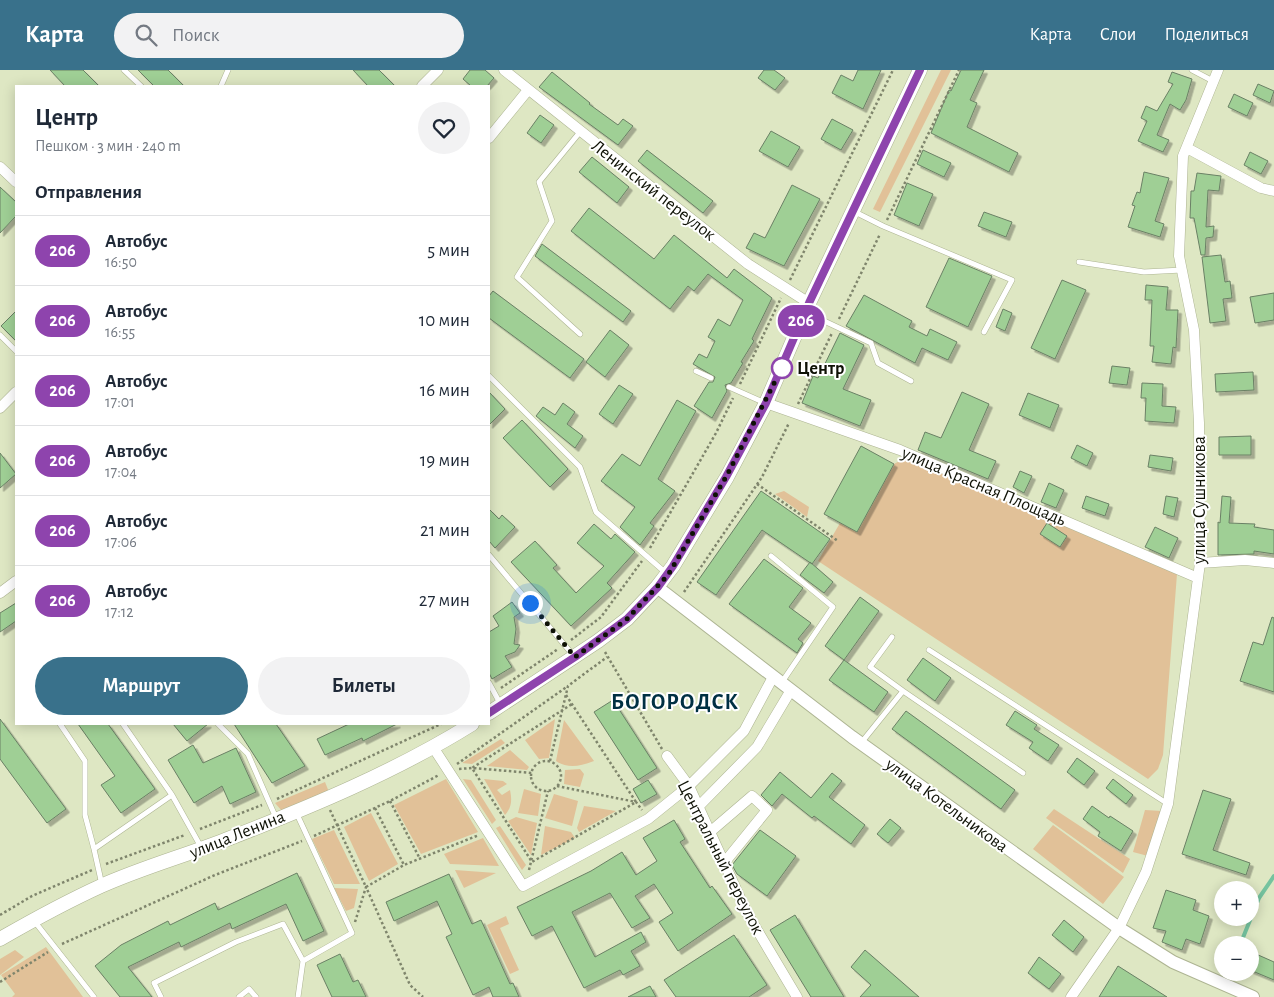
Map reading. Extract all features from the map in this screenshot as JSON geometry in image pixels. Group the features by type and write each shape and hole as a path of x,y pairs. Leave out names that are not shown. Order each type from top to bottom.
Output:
{"main road":[{"path":"490,712 575,657 627,619 668,575 726,477 766,403 807,308 920,70"},
{"name":"улица Ленина","path":"0,939 33,920 102,886 202,849 354,787 433,747 470,725"}],"street":[{"path":"423,85 438,70"},
{"name":"Ленинский переулок","path":"504,70 748,264 785,288 807,308"},
{"name":"улица Сушникова","path":"1071,997 1119,928 1146,872 1168,804 1200,563 1199,423 1194,330 1182,270 1180,246 1183,156 1218,70"},
{"path":"490,137 528,90"},
{"path":"1187,148 1261,188 1274,191"},
{"path":"0,167 15,181"},
{"path":"0,408 15,393"},
{"name":"улица Красная Площадь","path":"766,403 900,450 1198,578"},
{"path":"1200,563 1245,560 1274,564"},
{"path":"0,593 15,583"},
{"name":"улица Котельникова","path":"658,587 861,744 1119,928 1173,962 1253,997"},
{"path":"433,747 523,886 648,819 689,786 744,731 782,683"},
{"path":"699,806 757,747 782,683"},
{"name":"Центральный переулок","path":"666,756 689,786 747,913 797,997"},
{"path":"710,832 752,796 767,810 724,863"}],"lane":[{"path":"124,70 140,85"},
{"path":"221,85 228,70"},
{"path":"1192,70 1213,81"},
{"path":"580,132 539,182 552,221 517,277 580,334"},
{"path":"853,211 1012,280 984,332"},
{"path":"1079,262 1144,272 1182,270"},
{"path":"807,308 836,326 871,343 878,363 911,381"},
{"path":"0,335 15,350"},
{"path":"696,371 711,378"},
{"path":"490,377 580,467 596,512 668,575"},
{"path":"729,387 766,403"},
{"path":"490,556 575,657"},
{"path":"771,556 834,607 782,683"},
{"path":"892,637 870,667 1022,773"},
{"path":"929,650 1168,804"},
{"path":"490,685 501,706"},
{"path":"861,744 903,691"},
{"path":"61,725 86,761 85,815 102,886"},
{"path":"124,725 172,795 202,849"},
{"path":"219,725 248,754 276,818"},
{"path":"94,849 172,795"},
{"path":"295,812 309,838 352,933 303,962"},
{"path":"33,920 94,997"},
{"path":"161,997 154,983 236,942 283,924 303,962 298,997"},
{"path":"239,997 249,989 256,997"}],"path":[{"path":"494,692 601,617 645,556 716,433 785,288 893,70"},
{"path":"677,601 757,484 836,326 959,70"},
{"path":"757,484 838,541"},
{"path":"598,641 666,756"},
{"path":"0,982 56,947 215,875 338,825 390,801 448,770 608,657"},
{"path":"550,761 568,686"},
{"path":"566,695 648,819"},
{"path":"472,768 572,704"},
{"path":"0,915 32,896 98,867 269,802 385,752 439,725"},
{"path":"558,786 562,775 558,766 550,761 538,763 532,774 534,785 540,790 548,791 558,786 636,802"},
{"path":"448,770 472,768 532,774"},
{"path":"472,768 532,862"},
{"path":"523,886 532,862 548,791"},
{"path":"324,800 338,825 410,985 424,997"},
{"path":"390,801 420,858"},
{"path":"532,862 636,802"},
{"path":"375,808 404,866"},
{"path":"352,933 366,887 420,858 487,832"}],"shaded area":[{"path":"941,70 951,70 880,212 873,209"},
{"path":"907,457 1177,574 1163,755 1158,769 1148,779 818,561 840,523 857,532 894,464"},
{"path":"784,491 809,507 807,517 775,494"},
{"path":"555,719 549,758 539,759 525,740"},
{"path":"564,720 594,761 575,766 560,764 556,761"},
{"path":"501,739 505,743 472,764 462,763"},
{"path":"510,750 529,767 527,770 487,766"},
{"path":"580,769 584,774 580,787 564,784 565,770"},
{"path":"446,779 478,832 421,854 394,805"},
{"path":"463,779 471,780 496,820 492,824"},
{"path":"484,779 503,781 507,784 497,790 502,795 510,790 511,803 505,815"},
{"path":"325,782 329,792 282,811 275,803"},
{"path":"524,789 541,794 538,816 518,813"},
{"path":"554,794 578,801 572,826 545,818"},
{"path":"584,806 616,811 579,832 577,828"},
{"path":"1054,809 1130,859 1123,873 1046,818"},
{"path":"1145,810 1162,811 1148,856 1133,852"},
{"path":"371,813 398,864 369,881 344,827"},
{"path":"516,817 537,823 531,855 508,821"},
{"path":"1053,825 1124,877 1103,904 1033,849"},
{"path":"500,826 526,865 522,870 496,828"},
{"path":"545,826 571,832 575,838 541,855"},
{"path":"334,830 360,884 334,884 312,839"},
{"path":"483,838 499,866 450,864 444,854"},
{"path":"455,870 496,873 464,888"},
{"path":"334,888 358,889 354,908 346,911"},
{"path":"506,916 509,924 500,928 519,970 510,974 487,925"},
{"path":"46,947 83,997 12,997 15,994 1,975"},
{"path":"15,950 24,957 0,975 0,959"}],"building":[{"path":"50,70 83,70 98,85 64,85"},
{"path":"138,70 168,70 183,85 153,85"},
{"path":"353,70 379,70 394,85 367,85"},
{"path":"470,70 485,70 494,78 488,85 470,85 463,79"},
{"path":"764,70 774,70 785,78 775,90 758,78"},
{"path":"858,70 881,70 863,109 832,93 841,75 853,81"},
{"path":"961,70 984,70 970,100 977,103 967,127 1018,153 1009,172 931,133 949,90 951,91"},
{"path":"552,72 589,104 618,125 623,119 633,126 618,145 539,87"},
{"path":"1172,72 1192,79 1186,100 1180,110 1170,104 1157,135 1169,140 1163,152 1138,141 1147,121 1141,118 1146,106 1157,111 1173,84 1168,82"},
{"path":"1258,84 1274,91 1270,103 1253,95"},
{"path":"1234,94 1253,103 1247,116 1228,107"},
{"path":"540,115 554,125 541,143 527,133"},
{"path":"832,119 853,130 841,150 821,139"},
{"path":"771,131 800,147 788,167 759,151"},
{"path":"647,150 713,201 703,213 638,161"},
{"path":"923,150 951,163 944,177 917,164"},
{"path":"1250,152 1268,161 1261,174 1244,165"},
{"path":"592,157 629,187 617,203 579,172"},
{"path":"1144,172 1169,178 1155,221 1164,224 1160,237 1128,227 1135,206 1132,205 1137,192 1140,193"},
{"path":"1197,173 1221,176 1219,191 1208,190 1206,227 1214,226 1213,237 1206,238 1205,255 1201,255 1194,218 1190,218 1191,191 1194,191"},
{"path":"907,183 933,194 919,226 894,215"},
{"path":"792,185 820,199 784,266 746,248 754,233 765,238"},
{"path":"0,187 15,201 15,217 0,233"},
{"path":"589,208 654,259 674,235 727,278 734,269 772,298 752,339 754,341 741,362 743,363 731,383 725,385 727,391 712,418 694,406 709,382 713,382 715,377 693,364 699,354 707,358 715,341 708,337 718,319 730,326 743,300 708,274 694,291 688,286 670,309 571,231"},
{"path":"984,212 1012,222 1006,237 978,226"},
{"path":"542,244 631,311 623,322 535,256"},
{"path":"1221,255 1225,282 1230,281 1232,298 1223,299 1226,321 1210,323 1202,257"},
{"path":"949,258 992,276 968,327 926,307"},
{"path":"1062,280 1086,290 1055,359 1031,348"},
{"path":"1146,285 1168,287 1166,310 1178,310 1176,348 1173,347 1171,364 1152,362 1154,346 1150,346 1152,300 1145,300"},
{"path":"493,291 584,359 570,378 490,319 490,295"},
{"path":"1274,293 1274,320 1255,323 1250,297"},
{"path":"864,295 912,321 909,327 927,336 930,329 957,342 948,360 922,348 915,363 846,326"},
{"path":"1003,309 1012,313 1005,331 996,327"},
{"path":"15,312 15,340 1,326"},
{"path":"610,330 629,345 605,377 586,362"},
{"path":"840,333 864,345 843,389 871,400 860,426 802,403 813,376 818,378"},
{"path":"1112,366 1130,368 1127,385 1109,383"},
{"path":"1253,372 1254,390 1216,392 1215,374"},
{"path":"1142,383 1163,384 1162,406 1176,407 1174,423 1145,421 1146,398 1141,398"},
{"path":"619,385 633,394 613,424 599,414"},
{"path":"962,392 989,404 969,450 996,461 988,479 918,450 925,432 941,438"},
{"path":"490,393 505,409 490,424"},
{"path":"1028,393 1059,405 1050,428 1019,415"},
{"path":"677,400 696,411 658,479 675,491 650,523 654,526 640,545 620,527 635,507 601,481 622,454 640,466"},
{"path":"563,403 575,412 567,424 583,436 575,448 536,416 543,407 555,415"},
{"path":"522,420 568,469 550,487 503,438"},
{"path":"1251,436 1251,455 1219,455 1219,437"},
{"path":"1077,445 1093,453 1087,466 1071,458"},
{"path":"861,446 894,464 857,532 824,514"},
{"path":"0,453 15,475 0,488"},
{"path":"1150,455 1173,458 1171,471 1148,467"},
{"path":"1020,471 1032,476 1024,493 1013,487"},
{"path":"1049,483 1064,490 1056,508 1041,502"},
{"path":"761,491 830,539 812,564 762,530 716,595 697,582"},
{"path":"1086,496 1109,504 1105,516 1082,508"},
{"path":"1166,496 1178,498 1174,517 1163,514"},
{"path":"1222,496 1231,497 1229,523 1255,524 1254,527 1274,530 1274,554 1254,551 1254,554 1218,555 1218,522 1220,523"},
{"path":"490,510 499,519 502,515 515,527 495,548 490,542"},
{"path":"1047,523 1067,536 1060,547 1040,534"},
{"path":"594,524 611,539 615,534 635,552 607,583 612,588 571,626 511,562 535,541 557,565 553,568 576,593 604,566 577,543"},
{"path":"1155,527 1178,538 1169,558 1145,547"},
{"path":"764,559 803,588 789,607 811,623 798,639 803,643 797,653 729,604"},
{"path":"810,562 833,582 824,593 800,575"},
{"path":"860,597 879,611 844,660 825,646"},
{"path":"512,602 520,613 514,617 516,629 514,644 520,645 515,652 505,656 512,667 492,679 490,675 490,631 499,626 493,616"},
{"path":"15,604 15,622 0,632 0,613"},
{"path":"1272,617 1274,618 1274,692 1240,681 1253,642 1263,645"},
{"path":"923,658 951,678 935,701 907,680"},
{"path":"844,660 888,692 874,712 829,680"},
{"path":"613,700 657,768 638,780 594,712"},
{"path":"906,711 1015,790 1001,809 892,729"},
{"path":"1015,711 1037,725 1034,729 1059,745 1048,761 1029,748 1033,742 1006,725"},
{"path":"0,719 66,809 47,823 0,759"},
{"path":"79,725 109,725 155,789 121,813 101,785 115,776"},
{"path":"174,725 207,725 187,741"},
{"path":"235,725 277,725 305,766 272,783"},
{"path":"347,725 395,725 363,741 362,738 325,755 317,739"},
{"path":"193,745 203,763 236,748 256,792 230,804 222,786 194,803 168,760"},
{"path":"1077,758 1095,771 1084,785 1067,772"},
{"path":"780,772 811,798 832,773 842,781 829,797 865,825 851,844 814,816 812,818 782,794 772,806 761,795"},
{"path":"1113,779 1133,795 1126,804 1106,788"},
{"path":"648,780 657,794 641,803 633,789"},
{"path":"1203,790 1231,799 1213,850 1250,863 1246,875 1182,854"},
{"path":"1092,806 1133,831 1121,851 1098,836 1100,832 1083,819"},
{"path":"890,819 901,828 888,843 877,834"},
{"path":"674,820 685,839 680,842 710,888 712,886 732,914 678,951 659,922 673,913 654,884 635,896 650,918 632,928 610,893 572,912 595,957 641,932 646,942 631,951 640,966 623,975 620,970 584,988 552,926 532,936 517,907 591,871 622,852 636,875 657,861 643,838"},
{"path":"760,830 796,856 767,896 737,874 732,865"},
{"path":"297,873 324,931 303,941 286,904 232,929 230,923 181,947 179,942 128,967 152,997 120,997 95,966 121,945 168,921 170,925 215,903 218,910"},
{"path":"449,874 472,924 481,920 510,984 513,983 519,997 493,997 489,987 473,995 446,937 452,934 437,901 394,921 386,902"},
{"path":"1166,890 1196,900 1193,910 1209,916 1200,944 1186,939 1182,950 1162,942 1166,931 1153,928"},
{"path":"795,915 844,997 811,997 770,930"},
{"path":"1064,920 1084,937 1073,952 1052,935"},
{"path":"734,935 767,985 749,997 676,997 664,980"},
{"path":"865,950 919,997 860,997 871,985 851,967"},
{"path":"340,954 353,982 358,980 366,997 332,997 317,965"},
{"path":"1259,955 1274,962 1274,980 1259,974"},
{"path":"1039,957 1061,974 1049,989 1028,973"},
{"path":"1118,966 1167,997 1099,997"},
{"path":"650,986 656,997 628,997"}],"waterway":[{"path":"1244,936 1259,898 1274,876"}],"bus line":[{"name":"206","path":"490,712 527,690 627,619 668,575 726,477 766,403 809,303 920,70"}],"place":[{"name":"Центр","path":"782,368"}],"district":[{"name":"БОГОРОДСК","path":"675,701"}],"route":[{"path":"530,603 575,657 627,619 668,575 726,477 766,403 784,364 782,368"}]}
